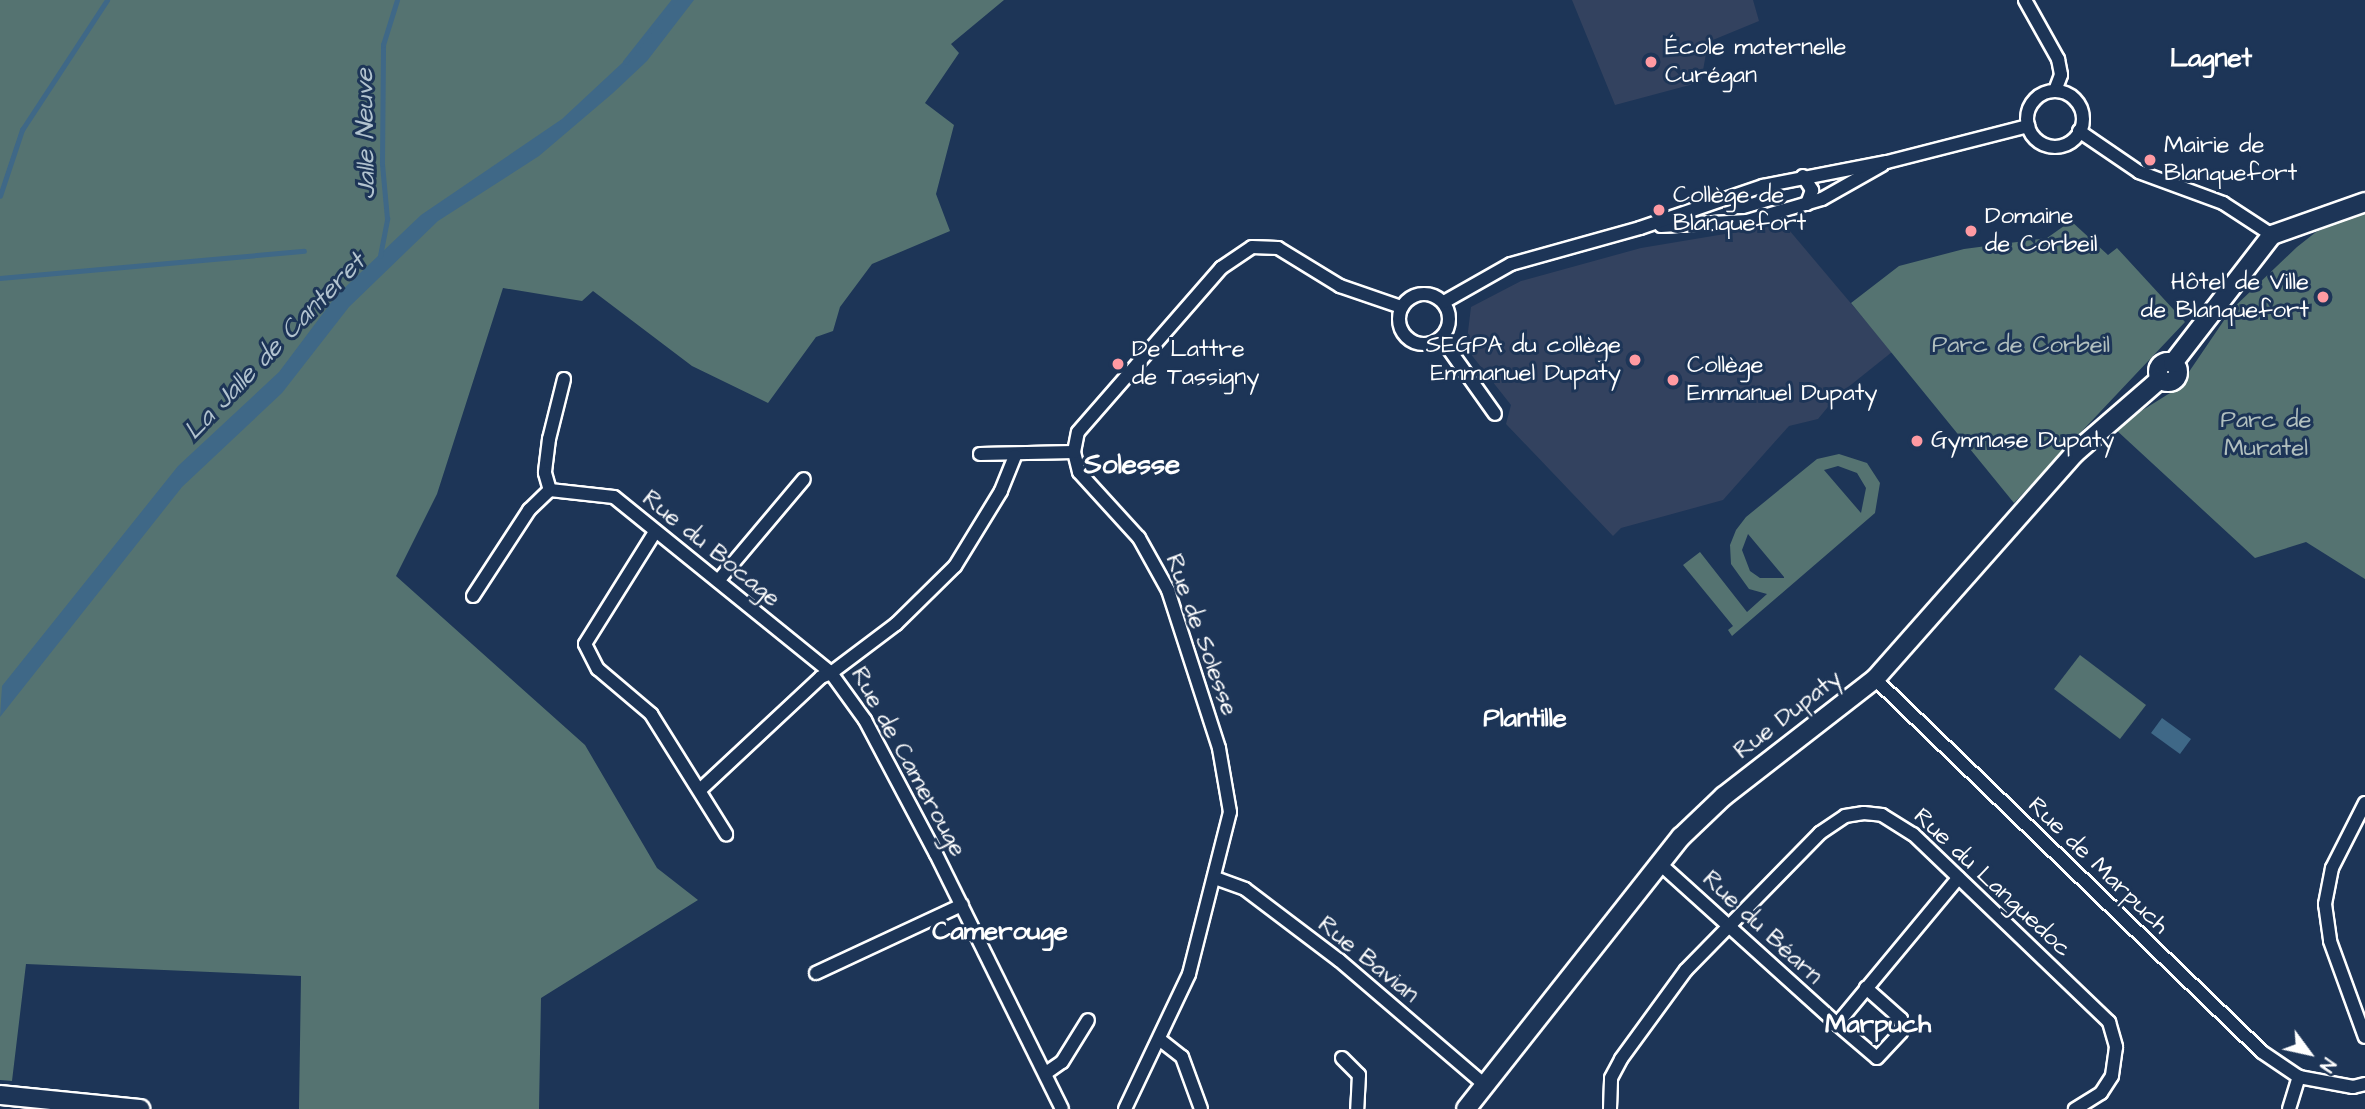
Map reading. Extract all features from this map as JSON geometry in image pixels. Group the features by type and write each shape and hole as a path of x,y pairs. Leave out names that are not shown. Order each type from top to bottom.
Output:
{"street":[{"path":"2025,0 2058,59 2061,75 2055,91 2032,102 2028,127 2039,142 2057,147 2080,131"},
{"path":"2055,91 2078,104 2080,131"},
{"path":"1444,302 1502,267 1640,228 1719,200 1803,176 1887,162 2028,127"},
{"path":"2080,131 2139,172 2223,203 2272,235 2365,202"},
{"path":"1640,228 1681,222 1726,225 1807,204 1887,162"},
{"path":"1803,176 1812,190 1807,204"},
{"path":"1719,200 1715,205 1726,225"},
{"name":"Rue Dupaty","path":"1466,1109 1658,863 1724,796 1875,679 2075,453 2160,379 2160,366 2173,363 2272,235"},
{"path":"980,454 1015,456 1074,452 1084,422 1221,268 1243,250 1261,246 1278,248 1340,286 1401,307"},
{"path":"1422,293 1444,302 1450,317 1441,338 1419,344 1406,337 1399,323 1401,307 1422,293"},
{"path":"1441,338 1495,414"},
{"path":"473,596 529,510 550,490 545,473 549,439 564,379"},
{"name":"Rue de Solesse","path":"1074,452 1088,484 1153,559 1182,629 1228,788 1227,833 1189,974 1125,1109"},
{"name":"Rue de Camerouge","path":"1015,456 1001,491 955,566 897,624 831,673 864,720 962,905 1034,1059 1046,1073 1062,1109"},
{"path":"718,581 804,479"},
{"name":"Rue du Bocage","path":"550,490 614,497 831,673"},
{"path":"655,532 586,644 598,668 651,714 701,789 726,834"},
{"path":"701,789 821,677 831,673"},
{"name":"Rue de Marpuch","path":"1875,679 2262,1052 2299,1077 2353,1087 2365,1084"},
{"path":"2365,803 2332,868 2325,904 2330,941 2365,1037"},
{"name":"Rue du Languedoc","path":"1610,1109 1611,1078 1621,1059 1686,970 1725,927 1820,833 1845,816 1882,815 1899,823 2109,1022 2116,1046 2112,1076 2101,1093 2075,1109"},
{"name":"Rue du Béarn","path":"1658,863 1706,902 1725,927 1877,1058 1901,1032 1901,1019 1866,988"},
{"name":"Rue Bavian","path":"1215,878 1245,889 1329,953 1486,1086"},
{"path":"1837,1024 1958,878"},
{"path":"816,973 962,905"},
{"path":"1046,1073 1062,1062 1088,1020"},
{"path":"1159,1040 1182,1057 1201,1109"},
{"path":"1342,1058 1359,1075 1357,1109"},
{"path":"2289,1109 2299,1077"},
{"path":"0,1095 140,1109"}],"shaded area":[{"path":"675,0 694,0 647,61 539,156 438,221 349,307 282,393 182,487 0,717 2,686 178,466 279,372 336,296 421,215 562,119 635,51"},
{"name":"École maternelle Curégan","path":"1572,0 1753,0 1759,21 1708,42 1701,82 1615,105"},
{"name":"Collège Emmanuel Dupaty","path":"1784,224 1892,352 1837,396 1818,419 1789,426 1723,500 1621,528 1613,536 1506,424 1511,405 1466,348 1471,307 1521,281 1641,248"},
{"path":"2162,718 2191,739 2180,754 2151,733"}],"green space":[{"path":"0,0 1004,0 951,44 959,53 925,103 954,125 936,194 950,231 872,264 840,307 833,331 816,337 768,403 692,366 593,291 582,301 503,288 437,494 396,576 585,745 657,868 698,900 541,998 539,1109 299,1109 301,976 26,964 12,1081 0,1080"},
{"name":"Parc de Muratel","path":"2365,211 2365,579 2306,542 2255,558 2114,428 2178,388 2231,310 2297,247 2316,232"},
{"name":"Parc de Corbeil","path":"2071,221 2108,255 2117,248 2185,322 2014,503 1851,303 1899,266 1964,249 2047,238"},
{"path":"1839,454 1867,463 1880,483 1875,513 1732,636 1728,630 1733,626 1683,565 1700,552 1747,612 1767,594 1749,589 1731,564 1730,545 1736,530 1746,517 1817,459","holes":["1838,466 1857,473 1866,488 1861,513 1824,470","1748,534 1784,577 1784,578 1760,578 1750,571 1742,550"]},
{"path":"2080,655 2146,705 2120,739 2054,689"}],"waterway":[{"path":"0,196 22,130 107,0"},
{"name":"Jalle Neuve","path":"380,256 387,219 382,164 383,45 397,0"},
{"name":"La Jalle de Canteret","path":"625,62 674,0"},
{"path":"0,278 304,251"}],"place":[{"name":"École maternelle Curégan","path":"1651,62"},
{"name":"Mairie de Blanquefort","path":"2150,160"},
{"name":"Collège de Blanquefort","path":"1659,210"},
{"name":"Domaine de Corbeil","path":"1971,231"},
{"name":"Hôtel de Ville de Blanquefort","path":"2323,297"},
{"name":"SEGPA du collège Emmanuel Dupaty","path":"1635,360"},
{"name":"De Lattre de Tassigny","path":"1118,364"},
{"name":"Collège Emmanuel Dupaty","path":"1673,380"},
{"name":"Gymnase Dupaty","path":"1917,441"}],"district":[{"name":"Lagnet","path":"2211,59"},
{"name":"Solesse","path":"1132,465"},
{"name":"Plantille","path":"1525,719"},
{"name":"Camerouge","path":"1000,932"},
{"name":"Marpuch","path":"1878,1025"}]}
